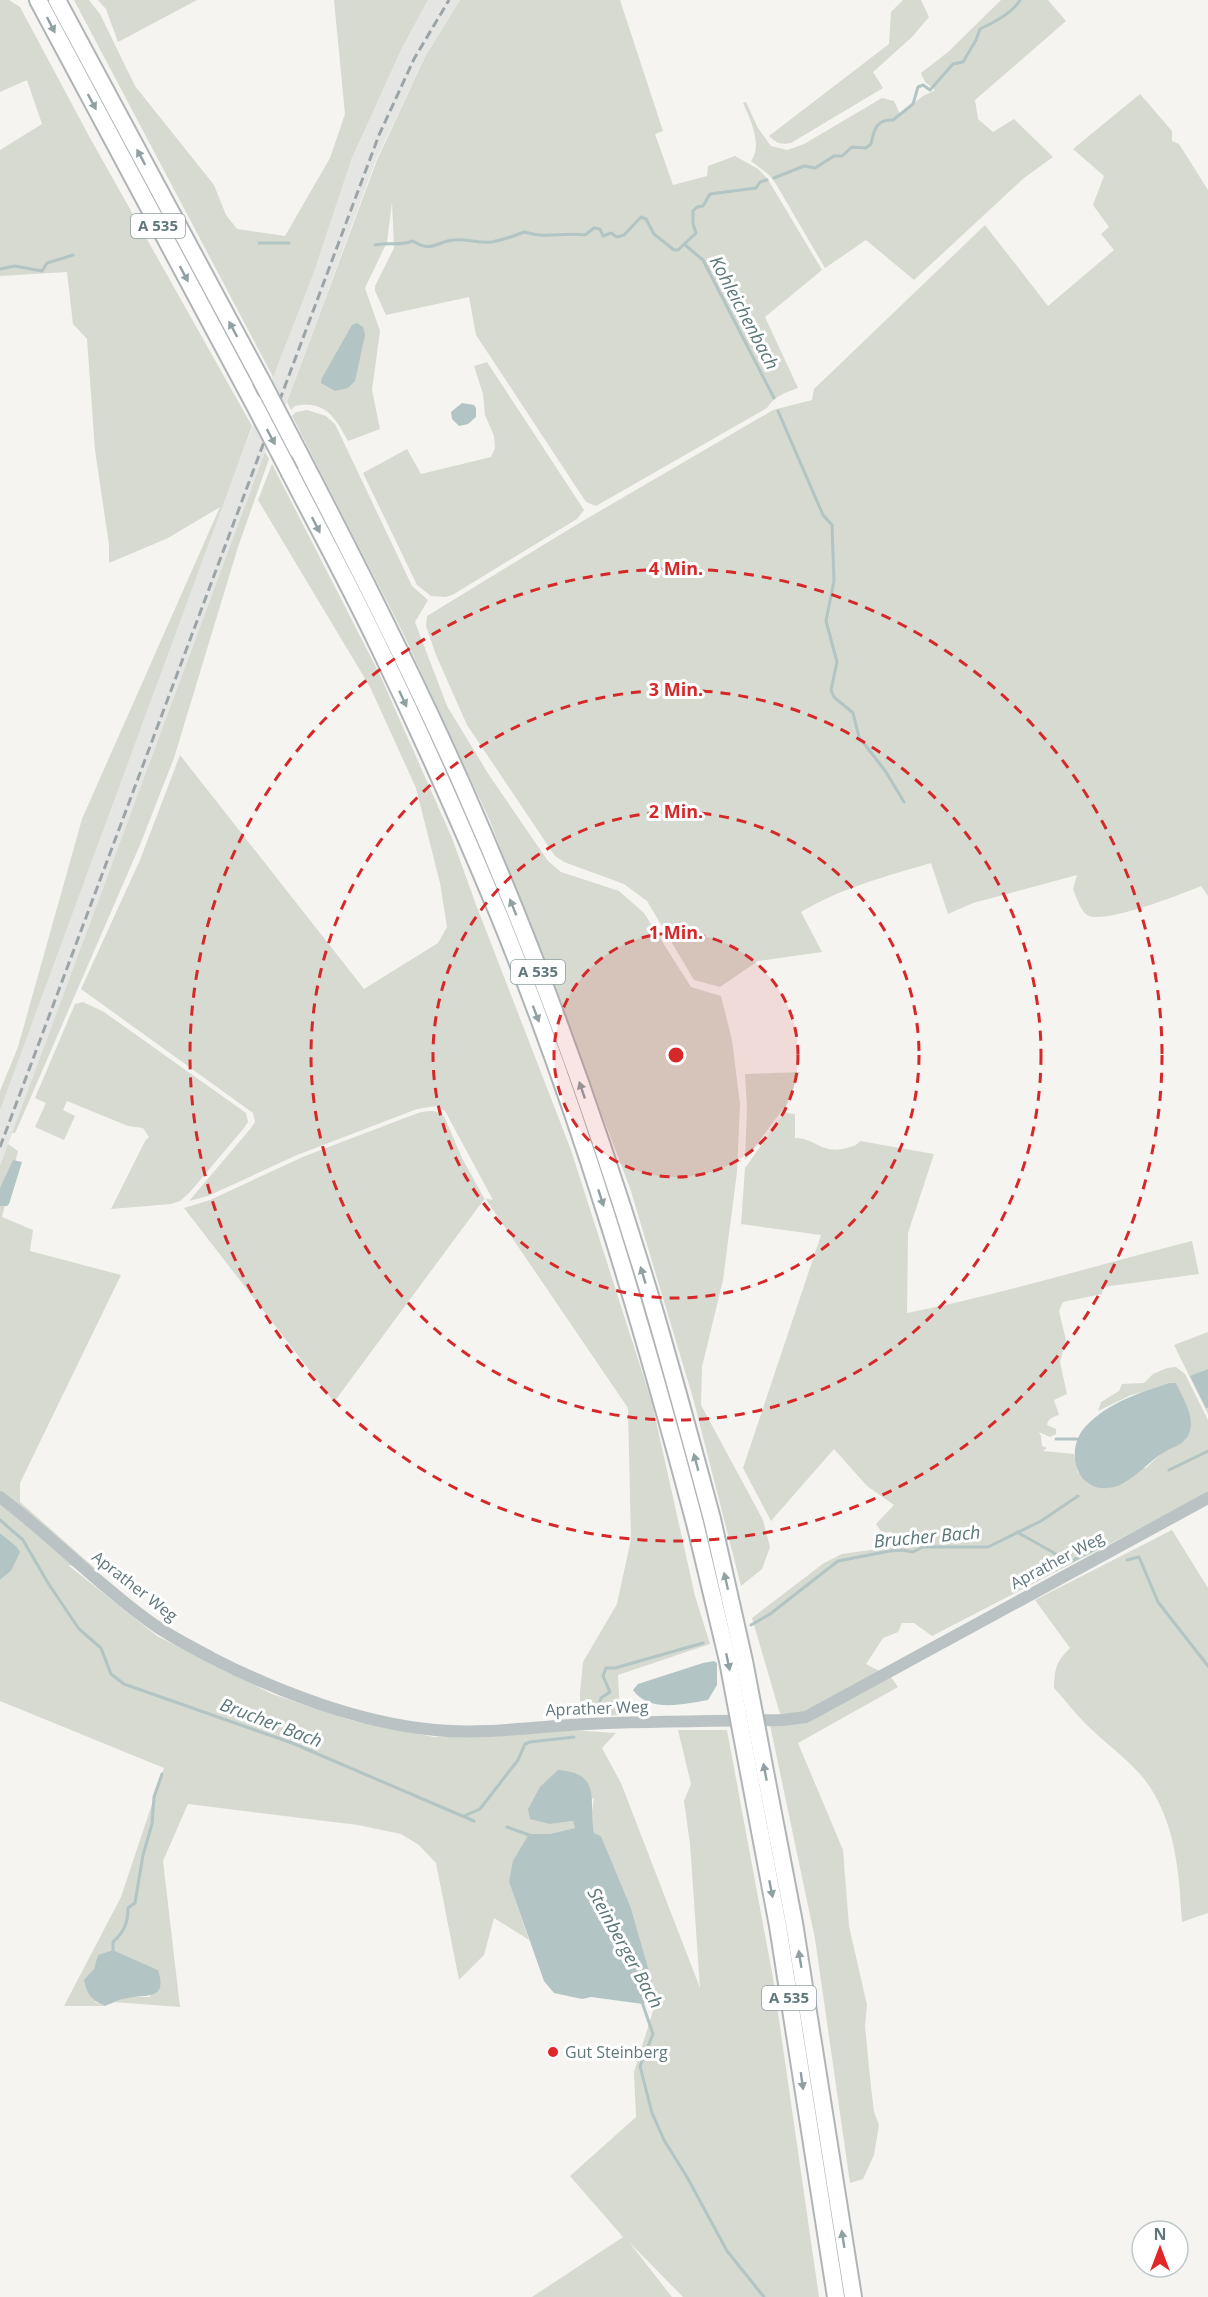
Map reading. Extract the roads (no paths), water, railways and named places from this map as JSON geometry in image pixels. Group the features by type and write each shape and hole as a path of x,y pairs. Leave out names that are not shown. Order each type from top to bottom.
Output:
{"highway":[{"name":"A 535","path":"39,0 72,47 261,380 397,641 464,789 516,914 577,1075 660,1329 704,1521 728,1661 768,1830 778,1926 823,2163 853,2297"},
{"name":"A 535","path":"57,0 72,47 380,648 448,796 499,916 556,1067 606,1212 660,1390 704,1521"},
{"name":"A 535","path":"823,2163 836,2297"}],"street":[{"name":"Aprather Weg","path":"0,1497 125,1603 154,1625 202,1653 243,1674 331,1707 389,1722 456,1732 588,1724 783,1720 806,1717 1208,1498"}],"water":[{"path":"357,323 363,327 365,335 355,381 348,388 335,391 321,383 322,378 352,325"},
{"path":"462,403 474,405 476,417 468,424 459,426 452,419 451,412"},
{"path":"13,1160 22,1162 9,1204 0,1206 0,1188"},
{"path":"1208,1369 1208,1408 1206,1408 1190,1376"},
{"path":"1170,1383 1176,1383 1186,1403 1191,1425 1186,1439 1121,1484 1101,1488 1091,1485 1083,1478 1075,1458 1075,1447 1086,1426 1115,1404"},
{"path":"0,1533 20,1552 11,1571 0,1580"},
{"path":"714,1661 717,1663 717,1685 708,1700 678,1705 657,1704 648,1702 633,1690 638,1684"},
{"path":"558,1770 572,1772 582,1777 588,1783 591,1791 594,1833 601,1836 631,1908 653,1985 650,1996 643,2004 591,1997 582,1999 554,1993 544,1981 509,1882 513,1861 529,1834 549,1834 575,1828 573,1821 550,1824 530,1819 528,1809 540,1787"},
{"path":"113,1950 158,1970 160,1987 158,1991 148,1996 122,1999 105,2006 93,1999 88,1993 84,1980 94,1969 98,1955"}],"waterway":[{"path":"774,178 804,166 815,168 834,156 842,156 852,147 866,148 871,144 879,123 893,120 913,104 918,87 923,85 930,90 953,64 963,62 980,29 997,21 1020,0"},
{"path":"375,245 413,241 424,246 458,240 492,242 524,232 540,235 585,235 594,228 600,229 603,236 611,233 617,237 624,235 641,217 646,219 654,234 674,250 678,250 696,233 693,211 703,206 710,194 756,188 760,182 767,180"},
{"path":"259,243 289,243"},
{"name":"Kohleichenbach","path":"684,244 703,260 774,398"},
{"path":"0,269 15,266 42,271 47,263 73,255"},
{"name":"Kohleichenbach","path":"778,411 823,515 832,525 834,581 826,621 837,662 831,690 834,697 853,713 859,737 886,772 904,802"},
{"path":"1056,1439 1077,1439"},
{"name":"Brucher Bach","path":"1169,1470 1208,1451"},
{"name":"Brucher Bach","path":"751,1625 770,1614 838,1561 890,1551 913,1552 923,1547 988,1547 1041,1521 1078,1496"},
{"name":"Brucher Bach","path":"0,1520 23,1540 79,1629 101,1648 111,1674 124,1684 292,1743 474,1821"},
{"path":"1017,1532 1070,1562 1097,1548"},
{"path":"1127,1560 1139,1557 1158,1602 1208,1666"},
{"name":"Brucher Bach","path":"597,1711 601,1698 610,1692 603,1676 606,1668 615,1668 703,1643"},
{"name":"Brucher Bach","path":"464,1816 480,1809 518,1760 525,1744 574,1737"},
{"path":"113,1950 113,1942 123,1931 126,1923 128,1908 135,1903 143,1855 152,1824 154,1797 162,1774"},
{"name":"Steinberger Bach","path":"507,1827 532,1836"},
{"name":"Steinberger Bach","path":"642,2002 653,2034 640,2066 652,2113 664,2140 727,2251 764,2297"}],"railway":[{"path":"0,1147 379,135 414,59 449,0"}],"place":[{"name":"Gut Steinberg","path":"553,2052"}]}
